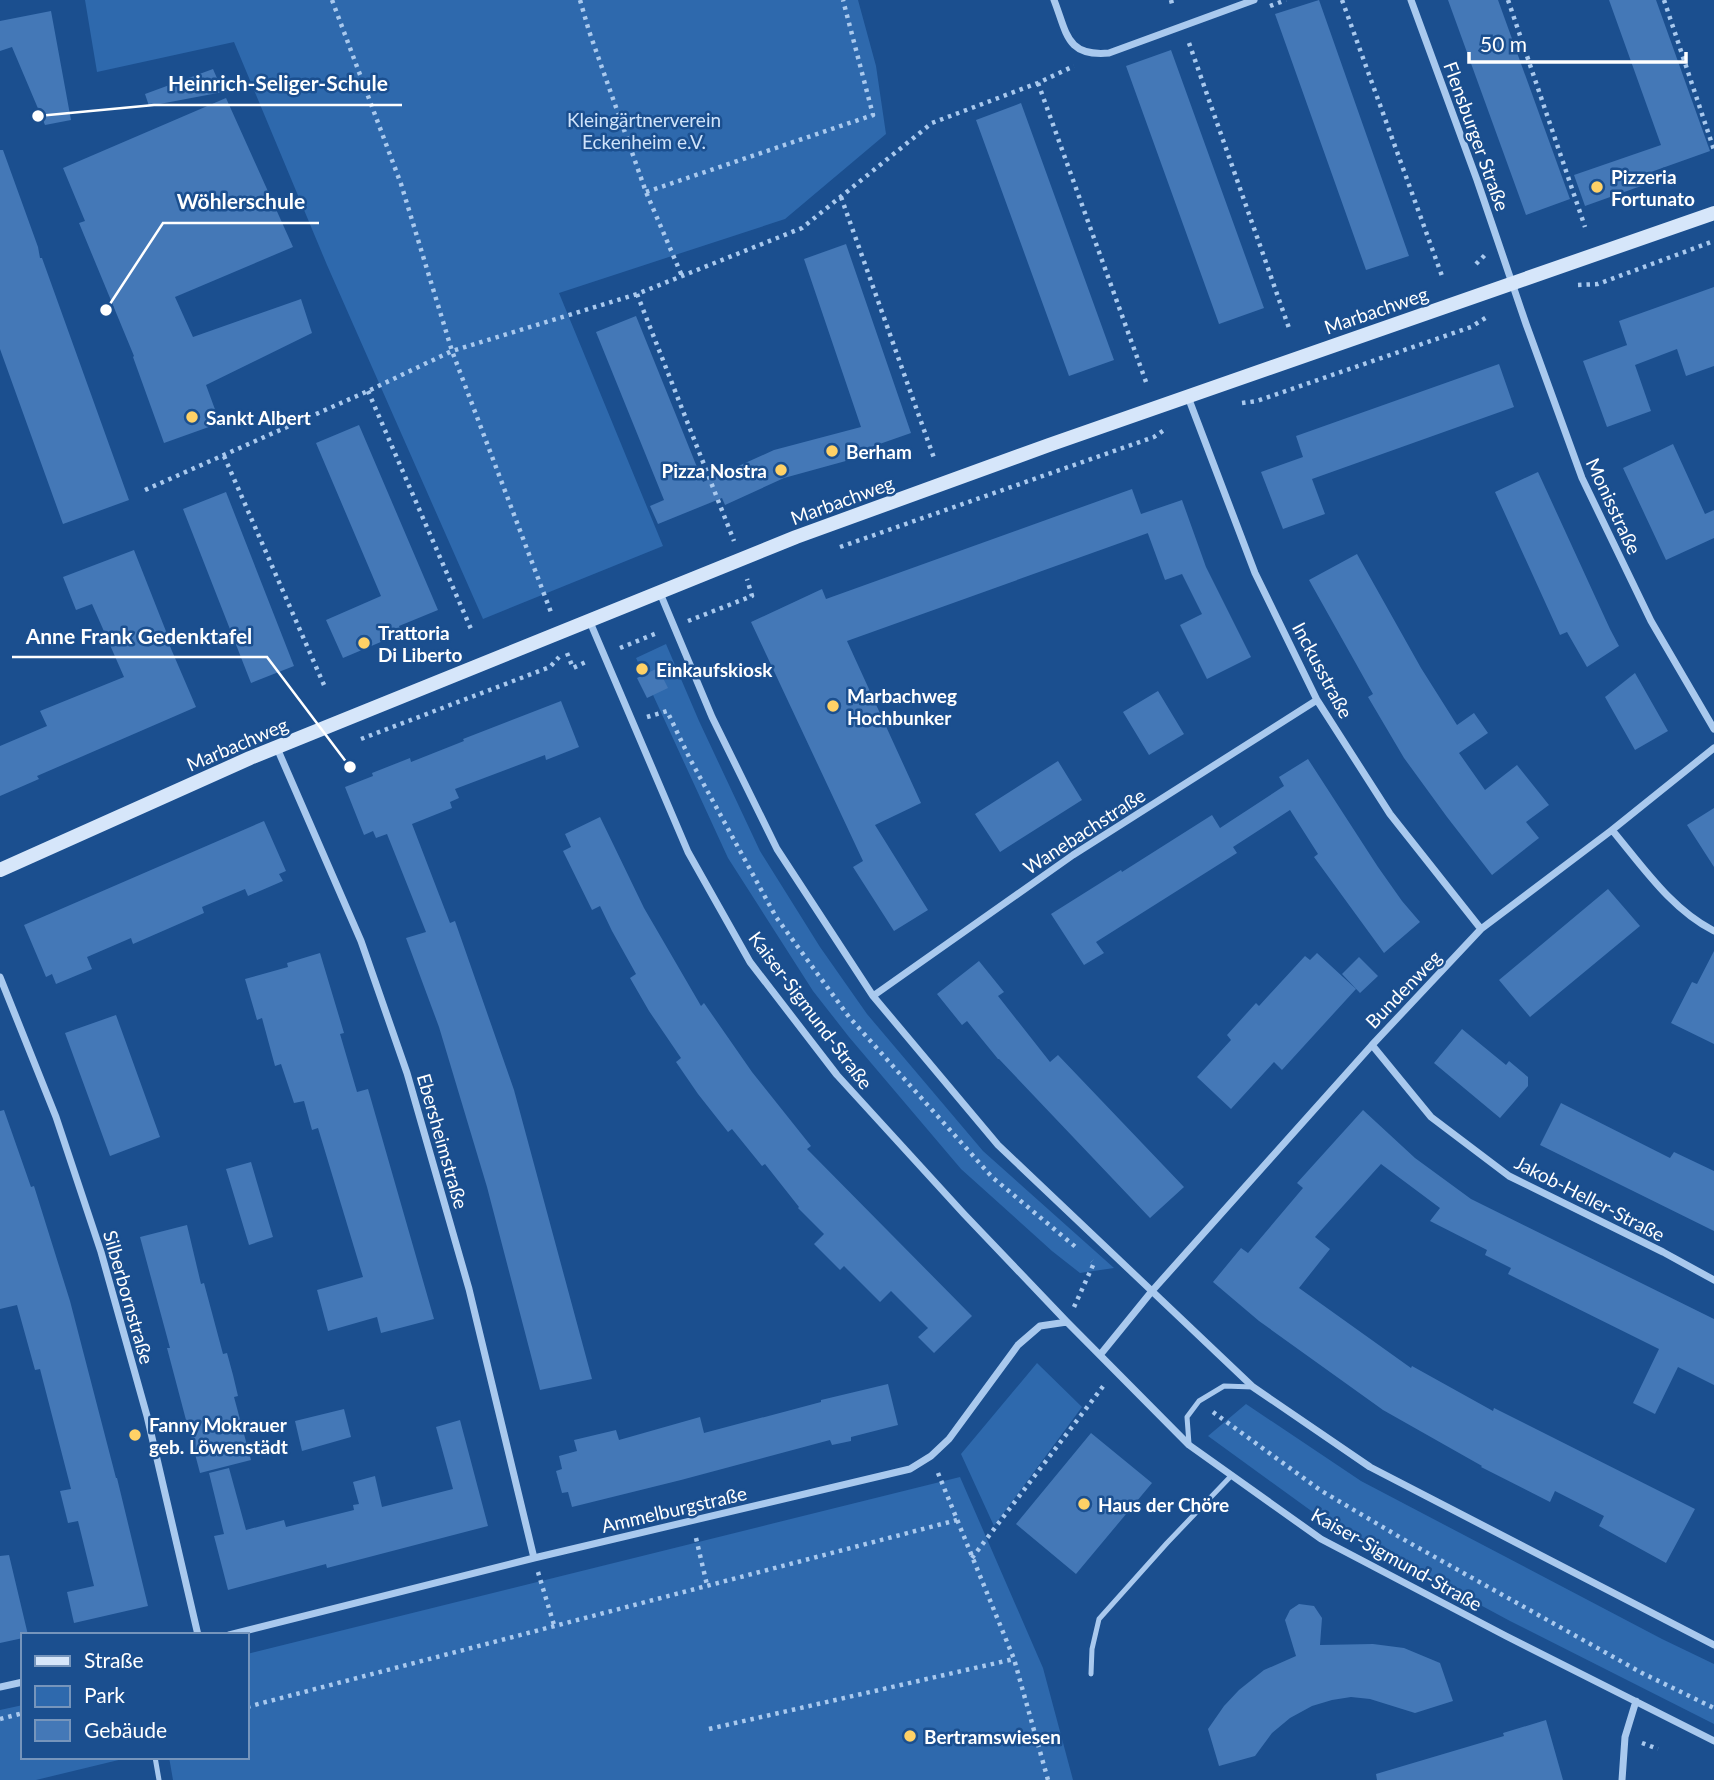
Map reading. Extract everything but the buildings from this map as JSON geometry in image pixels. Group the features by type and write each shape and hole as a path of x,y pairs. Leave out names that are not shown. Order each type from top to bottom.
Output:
{"main road":[{"name":"Marbachweg","path":"0,870 238,764 808,533 1049,445 1714,213"}],"street":[{"path":"1054,0 1069,40 1076,48 1099,54 1109,53 1254,0"},
{"name":"Flensburger Straße","path":"1412,0 1513,283"},
{"name":"Monisstraße","path":"1513,283 1582,478 1651,621 1714,729"},
{"name":"Inckusstraße","path":"1188,397 1255,573 1318,699 1390,814 1481,929"},
{"path":"660,593 712,718 777,849 873,996 998,1145 1253,1387 1370,1467 1714,1645"},
{"name":"Kaiser-Sigmund-Straße","path":"590,622 688,852 750,962 837,1075 964,1214 1189,1445 1321,1539 1714,1741"},
{"name":"Wanebachstraße","path":"873,996 1073,855 1318,699"},
{"name":"Ebersheimstraße","path":"277,748 361,941 407,1073 469,1289 534,1558"},
{"name":"Bundenweg","path":"1152,1291 1371,1045 1481,929 1612,831 1714,748"},
{"path":"1612,831 1670,899 1700,924 1714,931"},
{"name":"Silberbornstraße","path":"0,977 56,1118 102,1252 147,1416 198,1633"},
{"name":"Jakob-Heller-Straße","path":"1371,1045 1430,1118 1509,1177 1663,1252 1714,1280"},
{"path":"1100,1355 1152,1291"},
{"name":"Ammelburgstraße","path":"237,1633 534,1558 910,1469 931,1456 949,1439 1017,1345 1040,1326 1067,1322"},
{"path":"0,1687 21,1682"},
{"path":"1622,1780 1625,1737 1636,1701"}],"lane":[{"path":"1189,1445 1187,1417 1199,1401 1224,1386 1253,1387"},
{"path":"1091,1674 1092,1649 1099,1619 1232,1475"},
{"path":"155,1759 159,1780"}],"path":[{"path":"332,0 401,184 452,351 559,634"},
{"path":"580,0 646,192 681,276"},
{"path":"646,192 873,115 843,0"},
{"path":"1171,0 1173,8"},
{"path":"1342,0 1442,276"},
{"path":"1508,0 1585,226"},
{"path":"1664,0 1714,150"},
{"path":"1186,36 1290,331"},
{"path":"145,490 452,351 637,294 802,228 932,123 1038,83 1081,63"},
{"path":"1038,83 1146,382"},
{"path":"841,197 934,458"},
{"path":"1567,286 1598,284 1714,241"},
{"path":"619,649 752,596 637,294"},
{"path":"1241,403 1257,401 1471,327 1491,315 1519,305"},
{"path":"368,391 471,629"},
{"path":"839,547 1154,437 1195,416"},
{"path":"224,456 324,685"},
{"path":"736,584 747,580"},
{"path":"352,739 361,739 550,667 563,654 597,639"},
{"path":"972,1558 1115,1370"},
{"path":"1199,1401 1320,1490 1630,1666 1714,1708"},
{"path":"931,1456 1014,1659 1048,1780"},
{"path":"248,1707 957,1520"},
{"path":"693,1521 707,1585"},
{"path":"534,1558 554,1625"},
{"path":"709,1729 1014,1659"},
{"path":"0,1719 21,1714"}],"green space":[{"name":"Kleingärtnerverein Eckenheim e.V.","path":"85,0 858,0 876,66 886,134 785,219 559,293 663,546 483,619 327,265 234,42 97,72"},
{"path":"666,644 760,851 820,947 867,1014 983,1151 1114,1268 1080,1273 961,1169 813,991 728,858 636,658"},
{"path":"1037,1363 1082,1407 994,1526 961,1454"},
{"path":"1246,1404 1361,1481 1714,1664 1714,1724 1510,1621 1328,1523 1208,1436"},
{"name":"Bertramswiesen","path":"960,1477 1043,1668 1073,1780 173,1780 169,1759 248,1759 248,1654"},
{"path":"21,1705 21,1759 123,1759 36,1780 0,1780 0,1710"}],"place":[{"name":"Heinrich-Seliger-Schule","path":"38,116"},
{"name":"Pizzeria Fortunato","path":"1597,187"},
{"name":"Wöhlerschule","path":"106,310"},
{"name":"Sankt Albert","path":"192,417"},
{"name":"Berham","path":"832,451"},
{"name":"Pizza Nostra","path":"781,470"},
{"name":"Trattoria Di Liberto","path":"364,643"},
{"name":"Einkaufskiosk","path":"642,669"},
{"name":"Marbachweg Hochbunker","path":"833,706"},
{"name":"Anne Frank Gedenktafel","path":"350,767"},
{"name":"Fanny Mokrauer geb. Löwenstädt","path":"135,1435"},
{"name":"Haus der Chöre","path":"1084,1504"},
{"name":"Bertramswiesen","path":"910,1736"}]}
